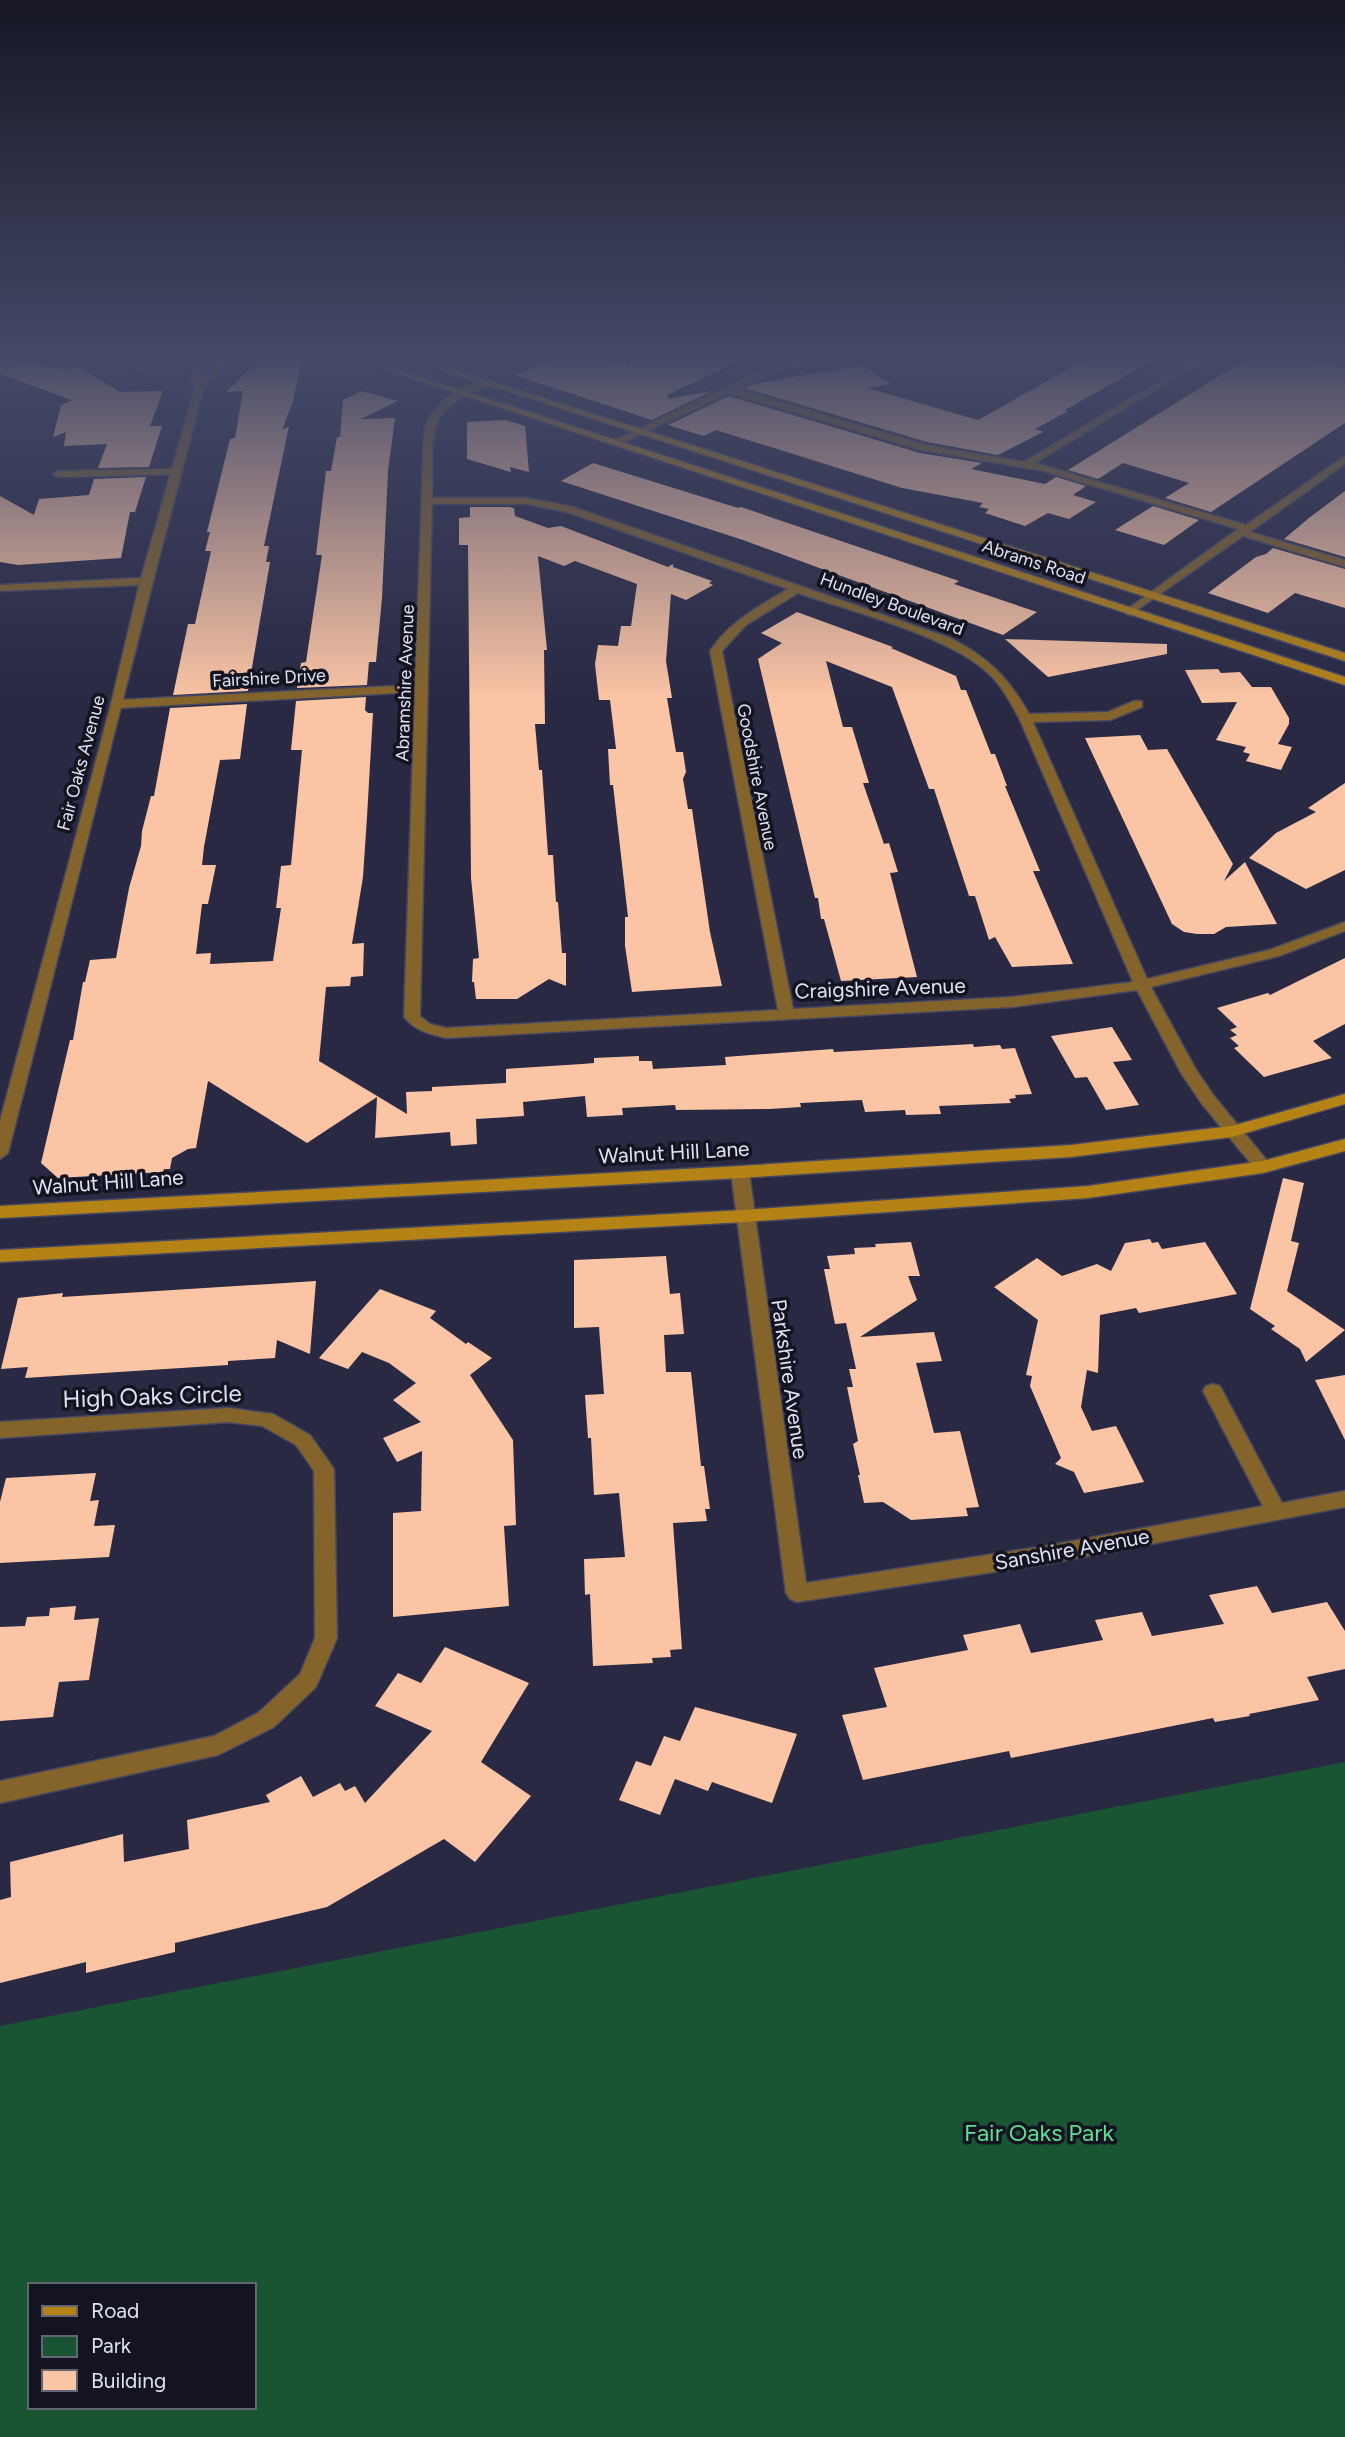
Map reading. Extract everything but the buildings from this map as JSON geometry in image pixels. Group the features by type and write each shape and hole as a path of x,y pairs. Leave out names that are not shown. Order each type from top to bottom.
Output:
{"main road":[{"name":"Abrams Road","path":"702,472 1345,681"},
{"name":"Abrams Road","path":"767,472 1345,657"},
{"name":"Walnut Hill Lane","path":"0,1212 740,1172 1071,1151 1232,1131 1345,1099"},
{"path":"0,1256 744,1216 1088,1192 1263,1167 1345,1145"}],"street":[{"path":"58,474 176,472"},
{"name":"Fair Oaks Avenue","path":"0,1153 176,472"},
{"name":"Abramshire Avenue","path":"412,1017 429,472"},
{"path":"1052,472 1345,564"},
{"path":"1130,612 1327,472"},
{"name":"Hundley Boulevard","path":"428,501 527,501 569,509 946,641 992,667 1008,686 1024,718 1142,985 1187,1069 1232,1131 1263,1167"},
{"path":"0,588 146,581"},
{"name":"Goodshire Avenue","path":"786,1013 716,651 722,640 736,627 798,588"},
{"name":"Fairshire Drive","path":"117,704 422,688"},
{"path":"1024,718 1110,716 1138,704"},
{"name":"Craigshire Avenue","path":"412,1017 425,1028 446,1033 977,1005 1142,985 1274,953 1345,926"},
{"name":"Parkshire Avenue","path":"740,1172 797,1593"},
{"path":"1213,1391 1276,1511"},
{"name":"High Oaks Circle","path":"0,1430 228,1415 266,1419 303,1440 324,1468 326,1638 308,1680 266,1720 218,1745 0,1792"},
{"name":"Sanshire Avenue","path":"797,1593 1046,1555 1345,1499"}],"green space":[{"name":"Fair Oaks Park","path":"1345,1762 1345,2437 0,2437 0,2026"}]}
